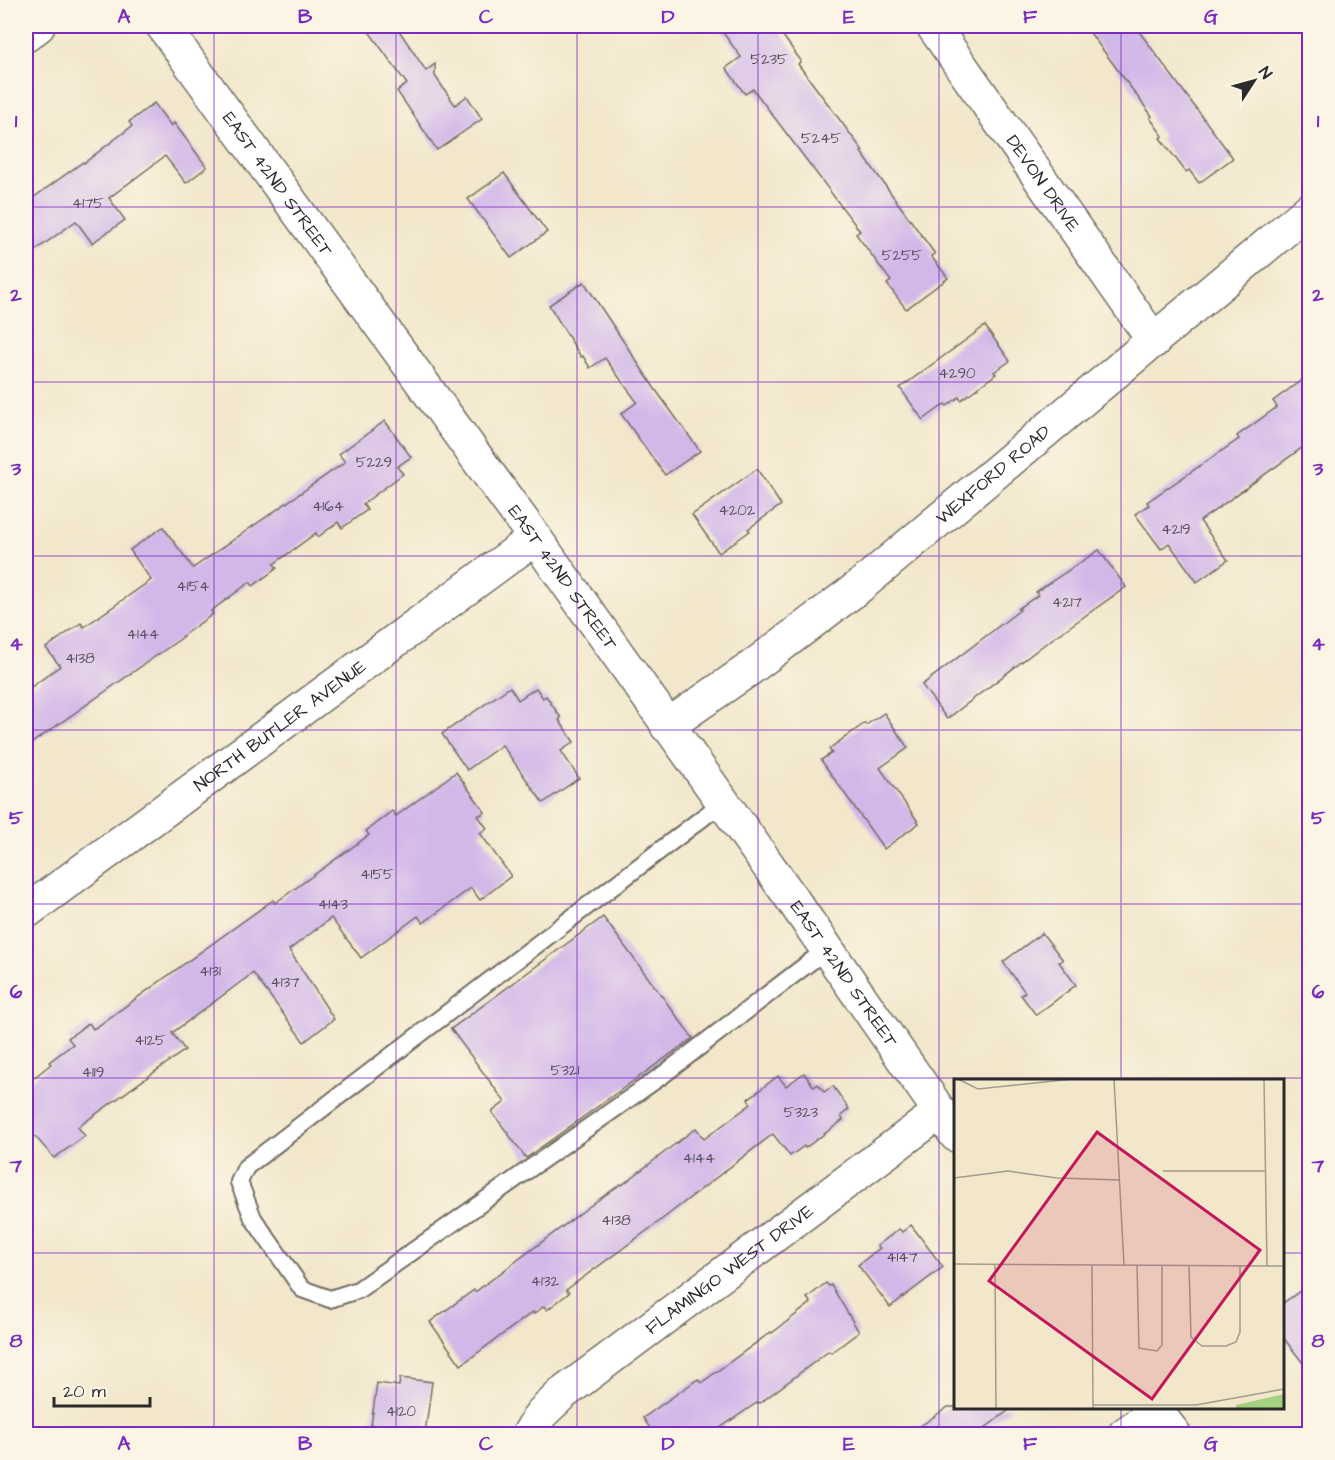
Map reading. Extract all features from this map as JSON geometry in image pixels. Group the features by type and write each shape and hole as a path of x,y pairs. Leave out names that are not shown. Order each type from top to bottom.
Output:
{"street":[{"path":"26,34 38,26"},
{"name":"EAST 42ND STREET","path":"163,26 534,538 948,1123"},
{"name":"DEVON DRIVE","path":"933,26 1154,341"},
{"name":"WEXFORD ROAD","path":"667,726 748,670 860,586 1310,209"},
{"name":"NORTH BUTLER AVENUE","path":"26,912 534,538"},
{"name":"FLAMINGO WEST DRIVE","path":"529,1434 541,1414 562,1394 948,1123"},
{"path":"1125,1434 1162,1418"}],"lane":[{"path":"722,802 246,1167 239,1182 253,1218 302,1289 330,1299 358,1290 664,1074 827,949"}],"building":[{"path":"365,26 396,26 426,71 435,64 435,76 455,105 467,96 482,119 437,150 397,91 407,84"},
{"path":"718,26 776,26 801,61 798,64 863,151 861,152 935,254 931,256 948,278 906,309 887,284 891,281 856,234 860,231 753,89 745,94 726,68 741,57"},
{"path":"1085,26 1135,26 1233,158 1199,183 1189,170 1186,172 1160,138 1163,136 1150,118 1152,116"},
{"path":"154,103 171,126 174,123 207,167 186,183 165,156 109,198 125,220 92,243 76,221 26,257 26,203 132,126 129,122"},
{"path":"504,173 547,232 511,258 468,199"},
{"path":"584,282 655,389 700,451 665,475 621,414 637,402 605,358 590,368 549,305"},
{"path":"985,326 1010,361 961,400 959,397 947,406 945,404 923,420 900,388"},
{"path":"1310,374 1310,442 1200,521 1228,560 1197,582 1169,543 1161,549 1135,514 1149,505 1147,502 1239,439 1237,436 1277,407 1273,401"},
{"path":"385,421 411,457 397,467 403,474 363,504 367,510 342,528 338,522 318,537 316,533 274,564 277,568 253,586 250,582 211,611 213,614 183,637 26,747 26,691 60,666 46,648 81,623 84,627 151,580 130,550 163,527 193,568 345,462 339,454"},
{"path":"757,469 781,505 719,553 692,515"},
{"path":"1099,550 1126,587 1045,644 947,719 922,685 1020,610 1018,609 1038,595 1036,592"},
{"path":"510,687 518,700 536,688 543,698 546,696 574,742 561,751 579,778 543,803 502,745 467,770 442,734"},
{"path":"884,713 908,748 880,768 919,823 884,849 821,760 832,753 829,749 865,723 866,725"},
{"path":"456,772 485,812 478,816 487,828 480,833 511,876 480,900 471,888 423,923 418,916 361,958 331,918 289,950 334,1019 304,1042 253,973 172,1033 185,1050 78,1127 85,1136 54,1158 26,1126 26,1084 51,1064 49,1062 73,1044 68,1038 89,1023 93,1029 98,1026 273,900 275,903 369,835 366,831 392,811 396,816"},
{"path":"603,917 693,1038 526,1158 492,1112 505,1102 451,1029"},
{"path":"1042,933 1063,960 1059,962 1076,985 1036,1015 1021,995 1025,992 1003,962"},
{"path":"804,1073 814,1087 818,1084 824,1092 833,1086 849,1109 841,1116 843,1120 805,1148 804,1146 790,1156 773,1134 566,1290 569,1293 547,1310 544,1306 534,1314 533,1312 461,1365 430,1322 622,1185 696,1128 704,1139 751,1104 748,1099 778,1076 786,1086"},
{"path":"911,1225 943,1267 890,1307 858,1265 899,1229 902,1232"},
{"path":"826,1283 831,1285 859,1332 831,1353 829,1351 760,1403 758,1402 711,1434 654,1434 643,1418 698,1379 701,1383 772,1333 811,1303 807,1298"},
{"path":"1310,1284 1310,1372 1284,1339 1284,1303"},
{"path":"400,1378 432,1382 425,1434 370,1433 377,1383 399,1386"},
{"path":"948,1407 954,1407 954,1409 1010,1409 977,1434 909,1434"}]}
